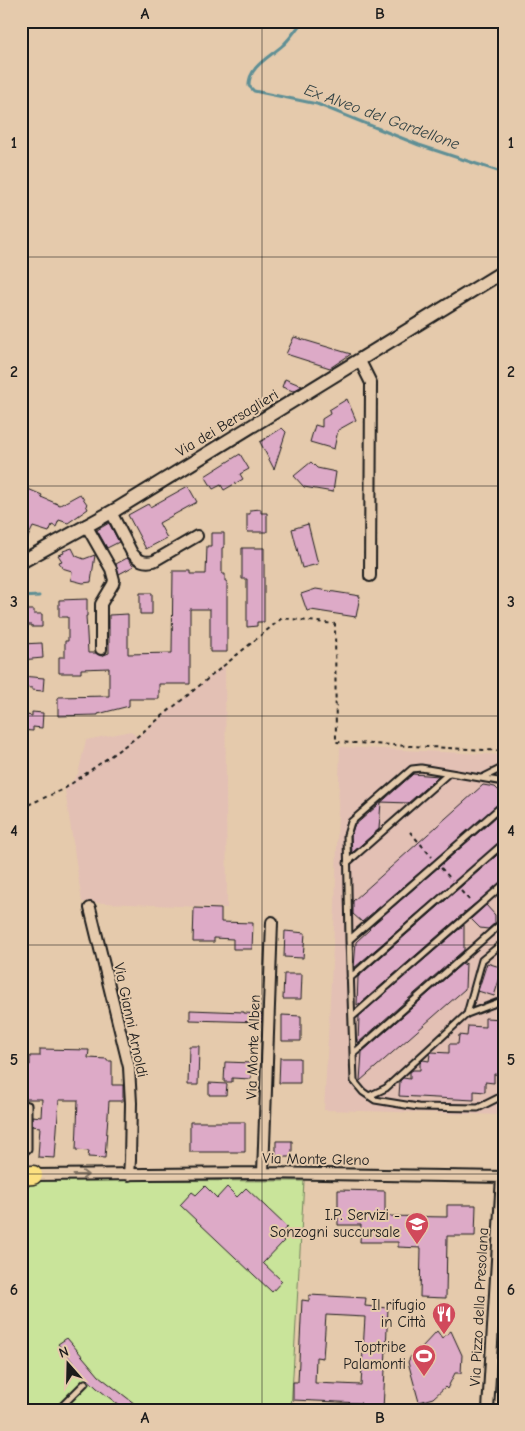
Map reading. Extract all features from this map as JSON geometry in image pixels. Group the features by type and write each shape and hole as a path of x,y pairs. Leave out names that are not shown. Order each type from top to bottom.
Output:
{"street":[{"name":"Via dei Bersaglieri","path":"21,562 111,512 504,271"},
{"path":"360,361 371,383 370,576"},
{"path":"111,512 132,553 141,561 154,561 197,536"},
{"path":"86,526 111,569 114,580 101,604 101,649"},
{"name":"Via Gianni Arnoldi","path":"90,908 129,1068 131,1103 128,1172"},
{"name":"Via Monte Alben","path":"264,1173 272,922"},
{"name":"Via Monte Gleno","path":"27,1175 128,1172 503,1177"},
{"name":"Via Pizzo della Presolana","path":"488,1410 503,1177"}],"lane":[{"path":"480,778 504,767"},
{"path":"504,782 421,768 412,769 351,822 347,835 354,1082 363,1092 375,1100 418,1107 478,1108 504,1095"},
{"path":"348,863 449,773"},
{"path":"349,940 504,804"},
{"path":"350,978 504,843"},
{"path":"352,1017 504,884"},
{"path":"353,1054 504,921"},
{"path":"467,1014 482,960 504,942"},
{"path":"369,1096 386,1088 467,1014 504,1000"},
{"path":"21,1104 28,1105 28,1149 21,1155"},
{"path":"58,1410 84,1383"}],"path":[{"path":"21,808 64,789 134,740 282,618 335,624 336,742 504,751"},
{"path":"410,832 476,908"}],"shaded area":[{"path":"225,664 227,908 82,902 65,790 78,774 86,740 131,731 137,737"},
{"path":"340,747 504,755 504,1115 324,1110 335,908"}],"green space":[{"path":"24,1180 304,1181 291,1410 21,1410 21,1288"}],"building":[{"path":"294,337 351,354 330,368 286,354"},
{"path":"285,379 302,386 293,391 282,387"},
{"path":"347,399 356,420 338,430 334,449 310,442 315,425 322,427 322,419 330,414 329,410"},
{"path":"282,428 286,432 274,469 260,442"},
{"path":"240,454 249,469 240,474 243,479 224,490 221,485 213,489 205,476"},
{"path":"311,462 317,468 336,472 333,492 304,487 294,476"},
{"path":"188,486 197,502 159,523 167,538 146,549 128,515 148,504 150,507"},
{"path":"28,489 60,505 80,494 88,509 68,523 59,520 56,527 52,525 49,532 33,527 21,551 21,504"},
{"path":"261,509 261,513 267,513 267,532 247,532 247,514 250,514 250,510"},
{"path":"109,523 119,542 107,548 97,530"},
{"path":"308,524 318,564 302,568 292,529"},
{"path":"211,533 224,533 222,574 225,574 225,581 227,581 227,652 210,652 210,609 190,609 190,684 159,684 159,699 129,699 129,706 98,715 58,716 58,697 109,696 109,668 81,669 81,673 59,673 59,657 65,657 65,641 68,641 68,617 59,617 59,600 87,599 88,653 96,653 101,656 109,653 109,615 128,614 128,654 172,653 173,571 191,571 191,574 206,574 207,546 211,546"},
{"path":"72,548 76,556 84,559 95,555 91,582 83,583 71,580 72,571 62,568 59,562 62,561 58,555"},
{"path":"242,548 264,548 264,622 257,622 257,626 247,627 247,579 242,579"},
{"path":"127,558 134,566 119,574 116,564"},
{"path":"316,589 360,596 356,617 307,611 301,594"},
{"path":"140,593 152,593 152,614 140,614"},
{"path":"21,610 34,610 34,614 42,614 42,627 21,625"},
{"path":"42,643 43,658 21,660 21,644"},
{"path":"21,676 44,678 43,691 21,687"},
{"path":"32,712 43,713 42,728 33,727 33,731 21,730 21,714 32,716"},
{"path":"413,774 439,776 408,803 381,802"},
{"path":"483,785 495,787 504,796 504,800 362,922 353,914 353,901"},
{"path":"381,802 379,829 352,853 351,836 354,826"},
{"path":"504,810 504,839 354,968 356,942 369,928"},
{"path":"504,849 504,880 464,911 464,913 357,1005 358,977"},
{"path":"486,905 495,915 495,923 488,929 480,928 471,919"},
{"path":"194,908 221,909 221,922 253,923 252,949 233,949 233,939 214,938 214,942 193,942"},
{"path":"464,925 464,950 358,1043 359,1016"},
{"path":"285,931 305,933 303,958 284,957"},
{"path":"464,962 464,965 466,963 465,989 360,1081 362,1052"},
{"path":"487,963 503,968 494,996 478,991"},
{"path":"284,974 302,974 301,999 283,999"},
{"path":"190,1010 262,1014 262,1022 190,1020"},
{"path":"282,1015 301,1016 301,1041 282,1041"},
{"path":"485,1018 504,1019 504,1075 494,1074 494,1083 485,1082 485,1092 474,1091 474,1100 399,1096 400,1081 403,1078 410,1079 410,1072 420,1070 420,1063 423,1060 429,1061 432,1052 449,1053 449,1044 458,1044 459,1035 467,1036 468,1026 485,1027"},
{"path":"189,1046 199,1046 198,1085 188,1085"},
{"path":"40,1049 89,1050 88,1058 112,1061 112,1085 123,1085 123,1101 109,1101 105,1158 88,1157 89,1151 76,1150 78,1100 59,1100 55,1158 38,1157 40,1127 32,1126 32,1116 41,1117 42,1099 21,1099 21,1065 30,1065 30,1056 40,1056"},
{"path":"280,1058 300,1058 300,1083 279,1083"},
{"path":"225,1062 252,1063 251,1079 232,1078 232,1082 224,1082"},
{"path":"209,1083 227,1084 226,1095 209,1095"},
{"path":"190,1122 245,1122 245,1152 190,1152"},
{"path":"276,1141 292,1141 292,1157 276,1157"},
{"path":"205,1186 217,1198 227,1187 237,1197 246,1188 287,1227 278,1236 284,1241 263,1263 282,1281 272,1292 180,1205 192,1192 196,1195"},
{"name":"I.P. Servizi - Sonzogni succursale","path":"338,1190 385,1191 385,1216 447,1217 447,1205 476,1205 475,1236 447,1236 446,1298 420,1297 421,1248 398,1247 398,1242 360,1242 361,1225 338,1225"},
{"path":"309,1295 366,1298 365,1306 388,1308 383,1410 360,1409 361,1403 293,1400 293,1382 298,1382 302,1300 309,1301","holes":["326,1315 365,1317 361,1385 315,1383 316,1357 323,1358"]},
{"path":"437,1331 442,1338 451,1331 462,1355 461,1373 455,1373 447,1389 445,1387 433,1398 419,1402 408,1362 411,1356 415,1357"},
{"path":"67,1338 99,1376 135,1404 130,1410 125,1410 82,1374 58,1344"}],"waterway":[{"name":"Ex Alveo del Gardellone","path":"303,21 286,43 261,63 252,73 249,86 254,91 317,104 419,145 504,173"},
{"path":"21,597 39,596"}],"place":[{"name":"I.P. Servizi - Sonzogni succursale","path":"417,1245"},
{"name":"Il rifugio in Città","path":"444,1335"},
{"name":"Toptribe Palamonti","path":"424,1377"}]}
